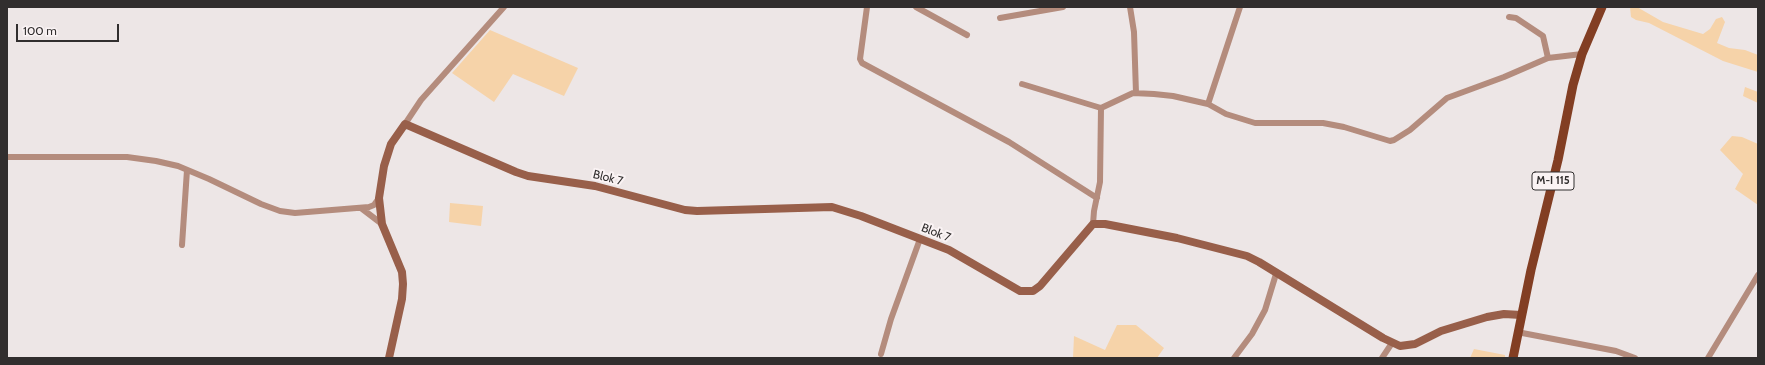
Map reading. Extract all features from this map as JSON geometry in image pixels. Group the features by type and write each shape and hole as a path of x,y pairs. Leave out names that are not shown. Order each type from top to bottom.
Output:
{"main road":[{"name":"M-I 115","path":"1513,358 1517,332 1582,54 1602,7"}],"street":[{"path":"389,358 402,299 403,284 402,272 382,224 379,198 384,166 391,144 421,100 504,7"},
{"path":"867,7 860,59 862,63 1008,142 1097,198"},
{"path":"916,7 967,35"},
{"path":"1000,18 1063,7"},
{"path":"1130,7 1134,32 1136,93"},
{"path":"1208,104 1240,7"},
{"path":"1509,17 1516,18 1543,36 1548,58"},
{"path":"1022,84 1101,108 1136,93 1173,96 1208,104 1226,114 1255,123 1323,122 1390,140 1410,130 1447,98 1504,77 1548,58 1582,54"},
{"path":"1101,108 1100,182 1093,224 1105,224 1177,238 1246,256 1259,262 1276,274 1392,343 1400,346 1407,346 1442,331 1487,317 1504,314 1521,315"},
{"name":"Blok 7","path":"405,124 528,176 595,186 685,210 697,211 832,207 860,216 954,253 1020,291 1033,291 1040,286 1093,224"},
{"path":"7,157 127,157 156,161 187,170 209,179 261,204 280,211 295,213 369,208 374,205 379,198"},
{"path":"182,245 187,170"},
{"path":"361,208 382,224"},
{"path":"881,354 891,319 920,239"},
{"path":"1234,358 1252,334 1265,310 1276,274"},
{"path":"1708,358 1758,275"},
{"path":"1517,332 1616,351 1635,358"},
{"path":"1382,358 1392,343"}],"shaded area":[{"path":"1630,7 1637,7 1663,22 1703,34 1710,29 1716,19 1722,17 1725,22 1717,43 1729,48 1745,50 1758,55 1758,72 1723,61 1649,23 1636,20 1631,17"},
{"path":"490,30 578,68 564,96 513,74 494,102 452,73"},
{"path":"1745,87 1758,92 1758,103 1743,96"},
{"path":"1732,136 1742,137 1758,144 1758,205 1735,189 1743,174 1720,150"},
{"path":"450,203 483,206 481,226 449,222"},
{"path":"1117,325 1136,325 1164,348 1157,358 1073,358 1074,336 1105,350"},
{"path":"1474,349 1505,355 1505,358 1470,358"}]}
